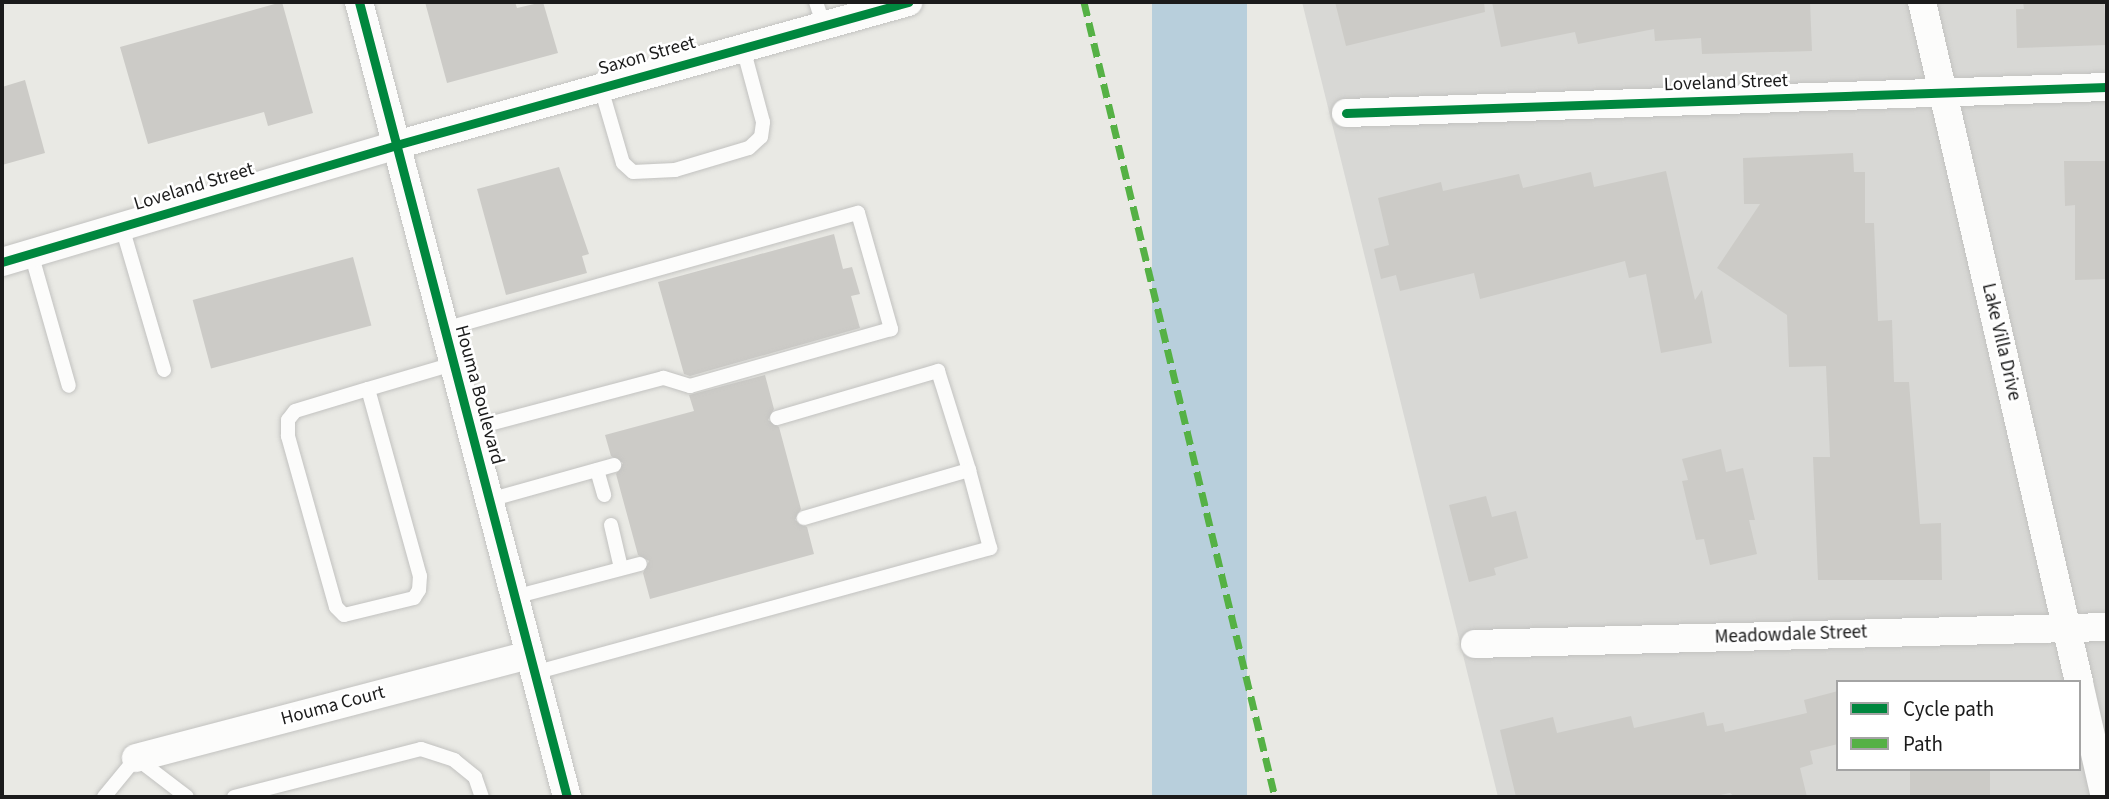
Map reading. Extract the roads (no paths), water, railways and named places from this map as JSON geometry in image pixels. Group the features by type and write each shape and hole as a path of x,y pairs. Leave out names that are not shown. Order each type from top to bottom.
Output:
{"street":[{"name":"Houma Boulevard","path":"359,2 567,797"},
{"name":"Saxon Street","path":"396,145 743,48 820,14 908,2"},
{"name":"Lake Villa Drive","path":"1922,2 2079,680"},
{"name":"Loveland Street","path":"1346,113 2107,87"},
{"name":"Loveland Street","path":"2,262 396,145"},
{"name":"Meadowdale Street","path":"1475,644 2107,627"},
{"name":"Houma Court","path":"136,758 532,664"},
{"name":"Lake Villa Drive","path":"2081,691 2105,797"}],"lane":[{"path":"601,88 623,163 633,173 675,170 749,148 761,137 763,122 743,48"},
{"path":"444,329 858,213 891,329 690,386 663,378 470,429"},
{"path":"122,227 164,370"},
{"path":"31,253 69,386"},
{"path":"368,389 420,576 419,590 414,598 344,615 336,607 288,436 288,420 295,411 368,389 453,364"},
{"path":"532,664 990,548 938,371 777,418"},
{"path":"489,500 614,465"},
{"path":"597,470 604,495"},
{"path":"804,518 969,470"},
{"path":"611,525 621,569"},
{"path":"514,597 640,564"},
{"path":"234,797 421,749 454,760 475,777 482,797"},
{"path":"104,797 136,758 187,797"}],"water":[{"path":"1152,2 1247,2 1247,797 1152,797"}]}
